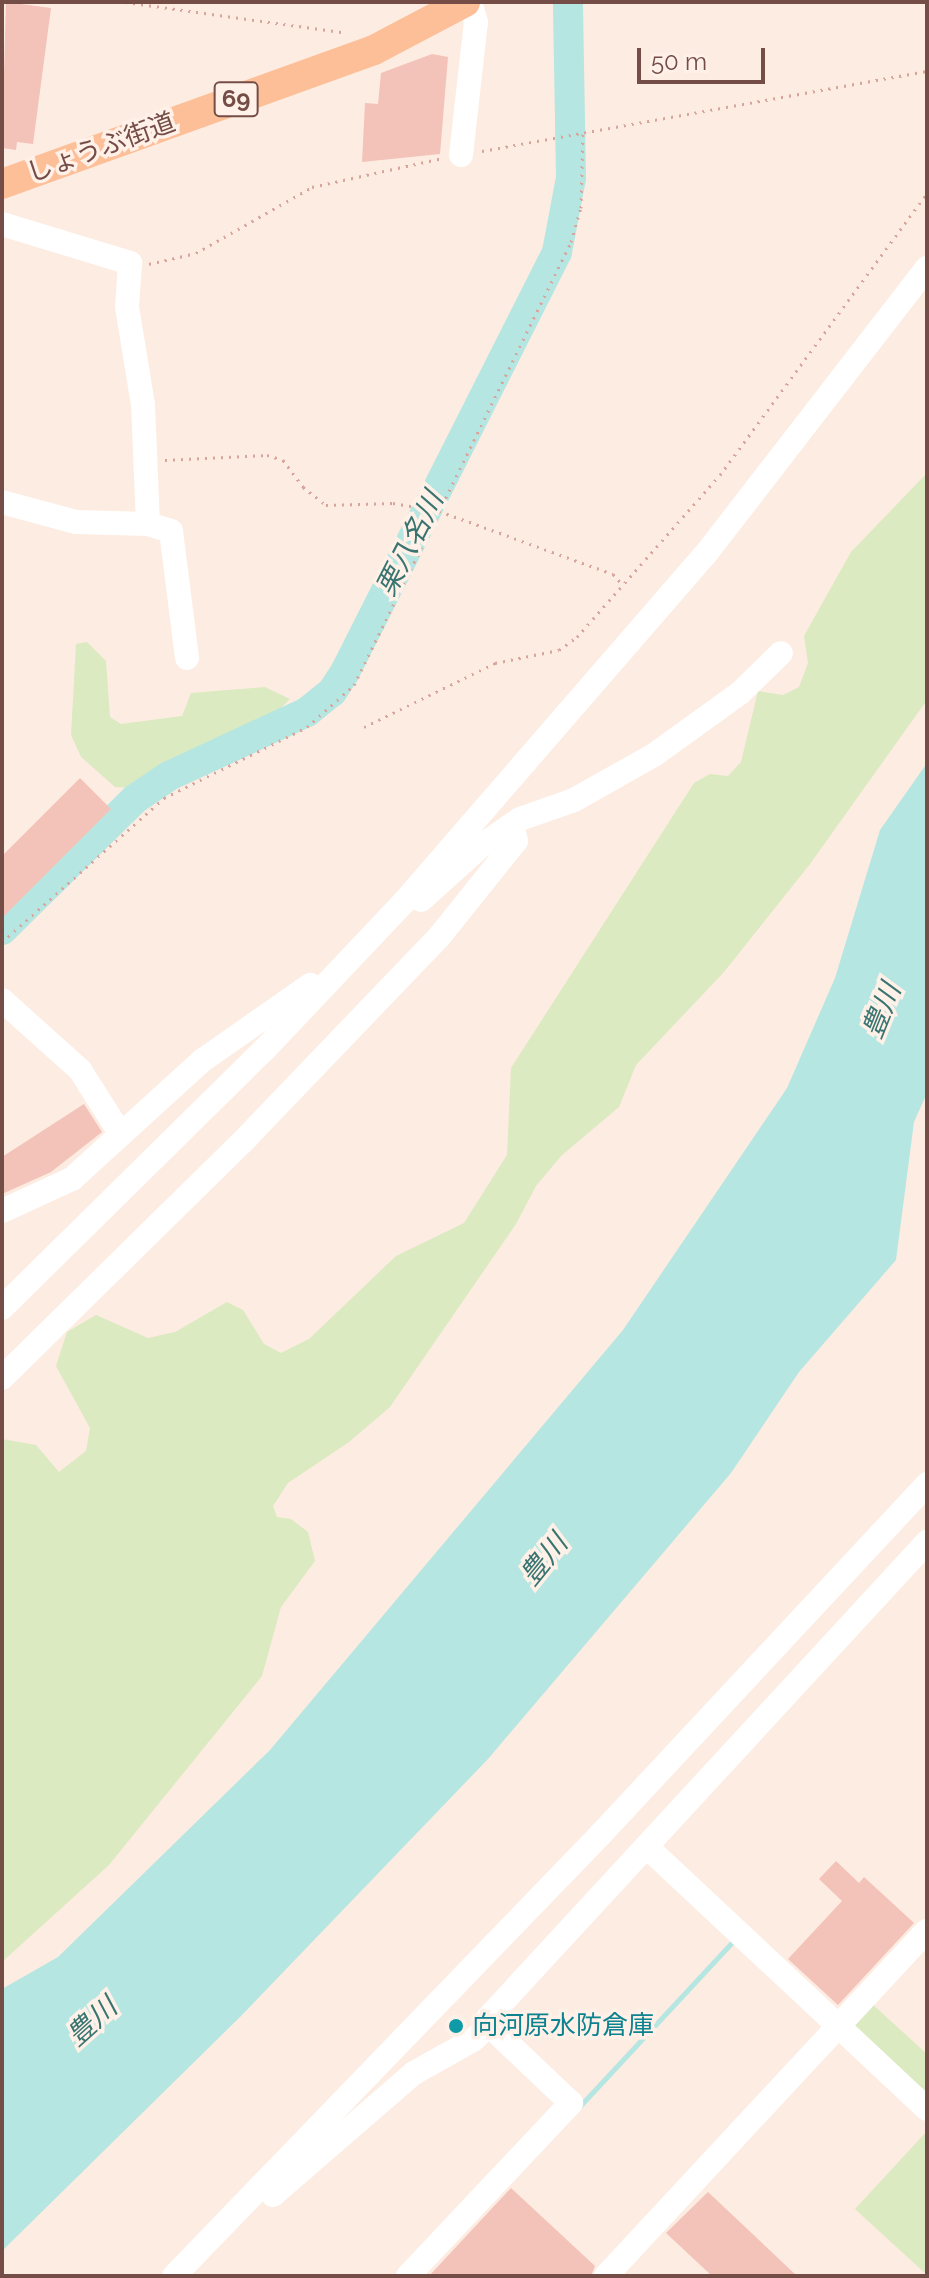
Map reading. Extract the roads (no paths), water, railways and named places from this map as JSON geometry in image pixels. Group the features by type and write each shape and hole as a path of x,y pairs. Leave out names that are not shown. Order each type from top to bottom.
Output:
{"main road":[{"name":"しょうぶ街道","path":"2,184 374,50 467,2"}],"street":[{"path":"461,155 476,22 467,2"},
{"path":"2,224 130,263 127,307 145,460 148,524"},
{"path":"2,1308 334,978 404,902 705,555 927,268"},
{"path":"2,502 76,522 148,524 171,531 176,542 187,658"},
{"path":"404,902 427,897 506,829 574,800 654,755 740,693 781,653"},
{"path":"2,1378 249,1135 439,937 516,841 513,829 506,829"},
{"path":"2,1211 72,1179 203,1060 307,986 334,978"},
{"path":"2,1000 80,1070 120,1133"},
{"path":"174,2276 219,2233 927,1484"},
{"path":"408,2276 571,2103 489,2025 488,2018 927,1542"},
{"path":"647,1847 927,2109"},
{"path":"606,2276 927,1931"},
{"path":"219,2233 251,2213 426,2064 473,2040 489,2025"}],"water":[{"name":"豊川","path":"927,763 927,1093 914,1122 896,1260 799,1372 731,1473 488,1759 241,2016 2,2251 2,1989 58,1957 270,1750 623,1330 787,1088 835,978 880,830"}],"waterway":[{"name":"栗八名川","path":"2,930 135,799 169,776 307,712 332,692 345,672 557,252 571,178 568,2"},
{"path":"578,2108 734,1940"}],"place":[{"name":"向河原水防倉庫","path":"456,2026"}]}
